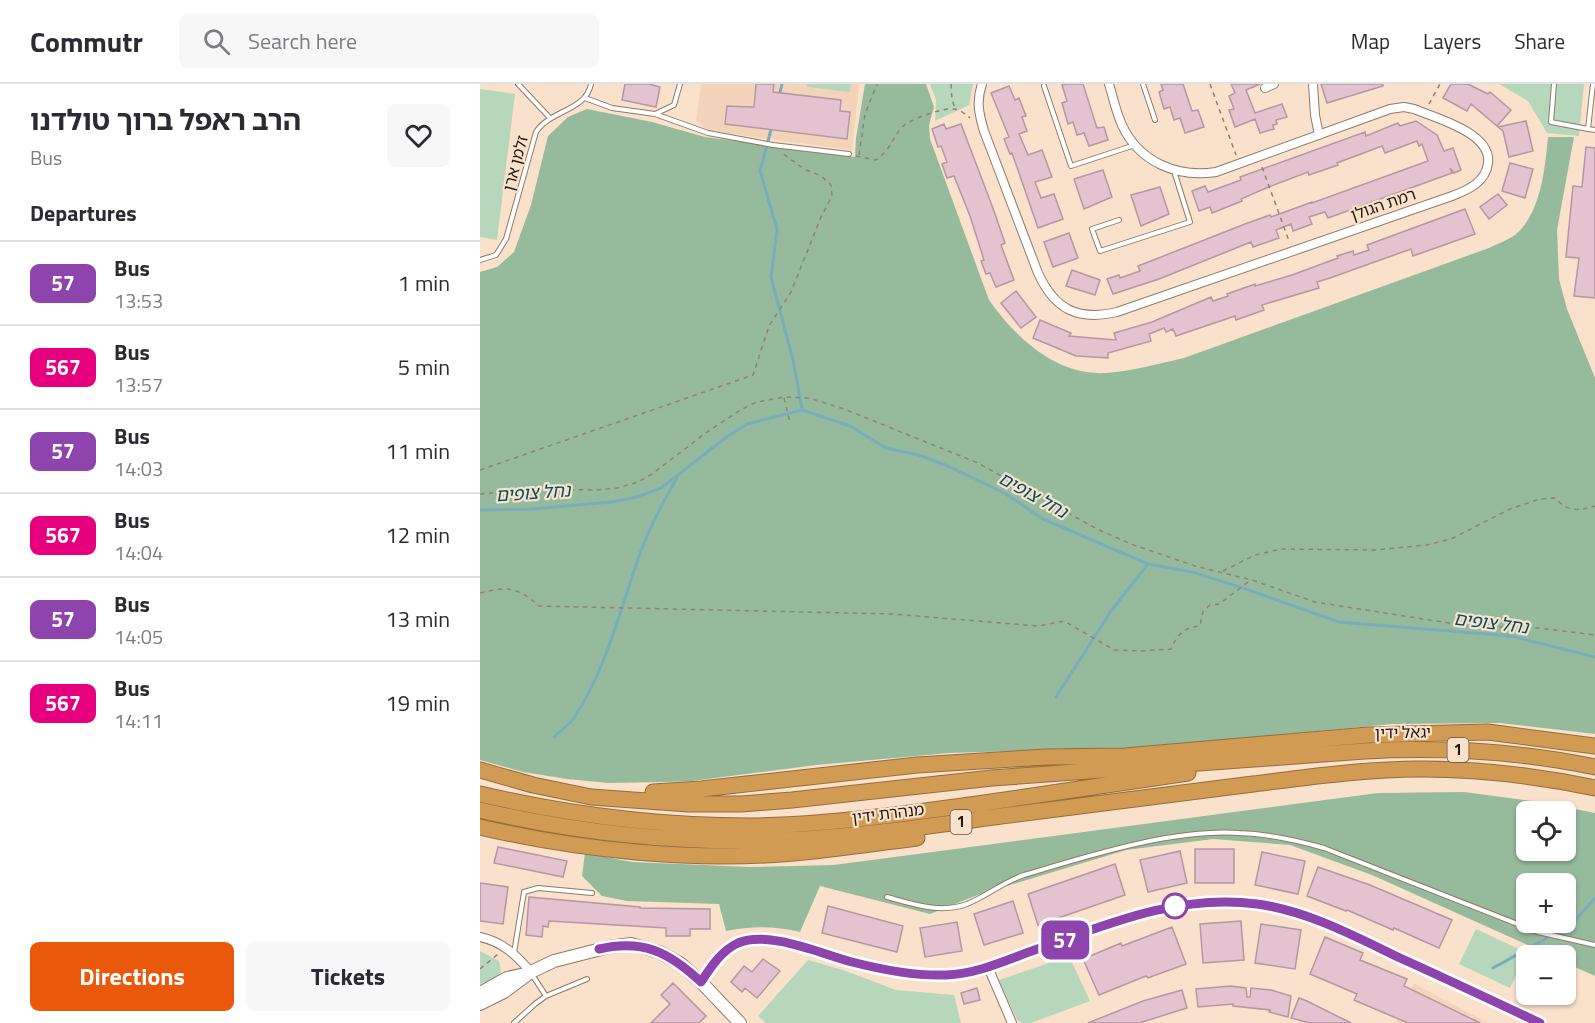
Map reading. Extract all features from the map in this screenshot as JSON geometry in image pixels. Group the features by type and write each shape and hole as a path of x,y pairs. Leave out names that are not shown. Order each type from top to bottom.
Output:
{"highway":[{"path":"533,785 671,792 917,765 1034,758 1125,756 1368,735 1488,732 1595,746"},
{"name":"יגאל ידין","path":"1319,755 1423,748 1519,754 1595,767"},
{"path":"480,770 533,785 591,797 689,804 741,804 792,801 1002,777 1319,755"},
{"name":"מנהרת ידין","path":"480,794 552,809 650,822 720,825 804,824 916,812 1319,755"},
{"path":"480,827 558,842 651,852 734,855 793,853 1095,813 1371,770"},
{"name":"מנהרת ידין","path":"480,810 550,824 649,837 720,841 805,839 872,833 1141,797 1371,770"},
{"name":"1","path":"1371,770 1477,771 1540,778 1595,788"}],"street":[{"name":"רמת הגולן","path":"982,84 978,99 980,119 1038,273 1051,295 1066,309 1085,315 1097,316 1117,312 1452,196 1467,190 1483,177 1488,168 1489,158 1484,144 1472,134 1424,113 1404,107 1390,110 1259,158 1205,174 1174,171 1160,165 1136,145 1121,123 1111,84"},
{"path":"1265,88 1274,84"},
{"path":"1313,84 1319,135"},
{"path":"701,982 720,956 730,947 752,940 780,942 862,964 920,975 950,975 988,967 1151,911 1197,902 1239,902 1279,908 1327,924 1540,1023"},
{"path":"480,937 504,946 514,953 531,972"},
{"path":"480,993 512,976 531,972 565,957 631,944 651,948 666,955 701,982 740,1023"},
{"path":"988,967 1012,1023"},
{"path":"480,1004 515,985 531,972"}],"lane":[{"path":"518,84 550,118"},
{"path":"591,84 590,91 585,98 612,108 655,114 708,134 849,154"},
{"path":"655,114 674,105 680,84"},
{"path":"1143,84 1155,120"},
{"path":"1554,84 1551,122 1595,130"},
{"path":"1588,129 1593,84"},
{"path":"1044,86 1071,166 1136,145"},
{"name":"זלמן ארן","path":"480,260 496,255 502,247 515,210 536,132 542,122 585,98"},
{"path":"1119,220 1092,229 1100,251 1190,222 1174,171"},
{"path":"886,897 934,909 965,904 1013,879 1097,855 1176,837 1236,832 1296,840 1324,848 1538,932 1595,945"},
{"path":"514,953 524,892 538,888 592,893"},
{"path":"531,972 546,996"},
{"path":"514,1023 546,996 586,979"}],"path":[{"path":"859,157 866,114 877,84"},
{"path":"951,84 952,100 956,109 971,119 980,119"},
{"path":"1210,84 1239,164"},
{"path":"1424,113 1440,84"},
{"path":"849,154 876,160 891,146 908,121 945,109 956,109"},
{"path":"480,470 753,375 769,326 791,292 832,196 831,185 821,176 788,159 773,145"},
{"path":"1259,158 1293,251"},
{"path":"784,397 790,422"},
{"path":"480,494 535,489 597,490 617,488 638,482 742,408 757,402 784,397 809,398 844,409 978,463 1097,530 1195,566 1252,580 1315,602 1468,626 1539,628 1595,635"},
{"path":"1221,572 1255,555 1281,549 1375,550 1427,546 1451,539 1510,509 1540,499 1555,498 1563,507 1572,511 1595,506"},
{"path":"480,593 500,588 524,593 539,606 892,614 1038,626 1064,621 1114,650 1140,651 1171,649 1176,637 1183,630 1200,626 1203,611 1210,605 1219,604 1252,580"},
{"path":"480,969 492,960 504,946"}],"shaded area":[{"path":"701,84 859,84 852,150 709,131 696,121"},
{"path":"1414,983 1428,991 1488,1023 1396,1023"}],"green space":[{"path":"807,84 851,84 850,92 807,87"},
{"path":"865,84 926,84 934,107 929,125 930,139 989,300 1012,328 1039,352 1070,368 1088,372 1126,371 1184,358 1506,240 1524,226 1536,203 1543,176 1548,137 1574,137 1557,230 1559,279 1567,309 1595,378 1595,734 1500,723 1392,724 1153,747 949,753 665,782 608,783 567,779 523,772 480,760 480,272 497,267 514,252 531,205 548,136 568,117 587,109 652,122 705,137 855,157"},
{"path":"930,84 973,84 969,105 935,121 936,100"},
{"path":"1499,84 1584,84 1579,136 1547,133 1528,101"},
{"path":"480,89 515,94 497,240 480,237"},
{"path":"1464,792 1532,801 1516,801 1516,861 1576,861 1576,809 1595,813 1595,976 1576,967 1576,945 1528,945 1372,875 1290,845 1213,839 1126,850 980,894 930,914 820,886 800,932 763,927 726,931 719,904 627,901 602,896 582,876 585,853 632,862 750,867 834,865 1378,793"},
{"path":"1476,929 1516,948 1516,976 1510,988 1459,964"},
{"path":"480,951 499,961 501,972 499,976 480,984"},
{"path":"1069,956 1090,1001 1031,1023 1022,1023 1017,1020 999,980"},
{"path":"808,960 843,970 896,990 954,995 961,1023 766,1023 758,1016"}],"building":[{"path":"625,84 649,84 660,87 656,107 622,100"},
{"path":"756,84 774,84 773,92 841,100 840,111 850,112 847,139 725,124 727,106 754,107"},
{"path":"1083,84 1097,128 1104,127 1108,140 1089,146 1084,133 1077,135 1073,122 1068,124 1062,103 1067,101 1062,85"},
{"path":"1161,84 1183,84 1192,111 1198,110 1204,127 1185,133 1180,118 1174,120 1170,107 1164,109 1159,92 1163,90"},
{"path":"1231,84 1260,84 1246,90 1255,113 1282,104 1287,117 1276,120 1277,124 1273,125 1274,129 1260,133 1255,119 1235,127 1229,110 1234,109 1229,96 1235,93"},
{"path":"1321,84 1383,84 1383,86 1327,103"},
{"path":"1451,84 1468,84 1488,94 1490,92 1511,110 1497,126 1471,104 1467,111 1443,98"},
{"path":"1009,86 1015,100 1019,98 1026,116 1022,117 1027,131 1019,134 1028,155 1042,150 1052,177 1035,182 1041,198 1054,194 1063,219 1038,228 1012,153 1010,154 1004,139 1009,137 991,93"},
{"path":"1416,121 1437,135 1444,151 1453,148 1461,170 1454,173 1450,168 1452,173 1328,218 1325,212 1309,217 1312,224 1293,231 1291,224 1276,230 1279,238 1253,247 1251,242 1159,279 1113,294 1107,279 1119,275 1120,278 1140,271 1138,266 1245,224 1312,203 1428,161 1422,144 1419,146 1417,141 1385,153 1382,146 1337,163 1338,165 1309,175 1308,172 1266,188 1212,213 1210,207 1199,211 1192,191 1205,186 1208,192 1241,180 1240,177 1365,132 1366,136 1398,123 1400,126"},
{"path":"1526,121 1533,151 1509,157 1503,131 1498,127"},
{"path":"944,124 946,129 961,124 1005,243 1001,245 1014,280 996,287 990,273 986,274 981,261 984,260 954,176 947,178 942,164 947,162 941,146 938,147 932,129"},
{"path":"1586,147 1595,148 1595,298 1574,296 1579,258 1566,257 1573,186 1582,187"},
{"path":"1510,163 1533,169 1525,198 1502,191"},
{"path":"1103,170 1112,197 1084,209 1074,179"},
{"path":"1160,187 1169,214 1141,226 1131,195"},
{"path":"1498,194 1507,205 1489,219 1480,207"},
{"path":"1465,209 1475,234 1413,256 1411,249 1317,282 1319,288 1262,305 1264,310 1236,320 1235,316 1176,336 1173,329 1166,332 1164,328 1149,334 1151,341 1108,353 1108,358 1076,356 1033,338 1040,320 1071,333 1069,336 1116,340 1114,333 1152,322 1211,297 1213,301 1255,284 1255,286 1292,275 1338,258 1337,256 1353,251 1354,255 1369,250 1367,245"},
{"path":"1069,233 1078,258 1053,267 1044,242"},
{"path":"1072,270 1100,280 1095,295 1066,286"},
{"path":"1016,291 1036,317 1021,328 1001,303"},
{"path":"498,847 567,861 563,877 494,863"},
{"path":"1195,849 1234,849 1234,883 1195,883"},
{"path":"1180,851 1187,883 1148,892 1140,860"},
{"path":"1262,852 1305,861 1298,894 1255,885"},
{"path":"1115,864 1125,895 1038,925 1028,894"},
{"path":"1318,867 1370,885 1452,920 1439,948 1394,928 1393,930 1307,896"},
{"path":"480,883 508,887 503,924 480,921"},
{"path":"529,897 640,908 710,909 710,929 690,929 690,936 666,936 666,928 549,921 548,927 543,926 542,937 526,935"},
{"path":"1013,901 1023,933 984,945 974,914"},
{"path":"828,906 903,926 897,952 822,933"},
{"path":"1241,921 1244,960 1203,963 1200,924"},
{"path":"957,922 962,951 925,957 920,928"},
{"path":"1261,924 1301,930 1295,969 1255,963"},
{"path":"1172,927 1186,964 1148,978 1146,976 1099,995 1083,959 1121,943 1122,946"},
{"path":"1325,937 1363,953 1360,960 1407,979 1404,986 1480,1023 1408,1023 1354,1000 1357,994 1310,974"},
{"path":"763,959 780,971 757,998 745,988 742,992 731,982 744,966 752,972"},
{"path":"673,983 706,1016 699,1023 651,1023 670,1004 661,995"},
{"path":"1231,986 1246,988 1247,997 1250,997 1251,988 1271,990 1291,996 1288,1017 1269,1012 1270,1010 1233,1006 1233,1004 1198,1007 1196,989"},
{"path":"977,988 980,1000 964,1004 961,993"},
{"path":"1182,990 1187,1008 1139,1023 1088,1023 1143,1001"},
{"path":"1299,998 1351,1023 1310,1023 1291,1018"}],"waterway":[{"path":"779,97 782,84"},
{"path":"772,126 760,171 777,229 771,277 793,360 802,409"},
{"name":"נחל צופים","path":"480,510 532,509 611,502 637,497 661,488 747,424 802,410 850,426 886,448 919,455 950,467 1006,494 1043,519 1148,564 1192,572 1339,622 1511,636 1595,657"},
{"path":"554,737 574,718 595,680 643,546 677,478"},
{"path":"1056,697 1111,611 1148,564"},
{"path":"1493,968 1571,925 1595,898"}],"bus line":[{"name":"57","path":"599,949 631,944 651,948 672,959 701,982 720,956 730,947 752,940 780,942 889,970 920,975 950,975 996,964 1151,911 1197,902 1239,902 1298,913 1337,928 1540,1023"}]}
